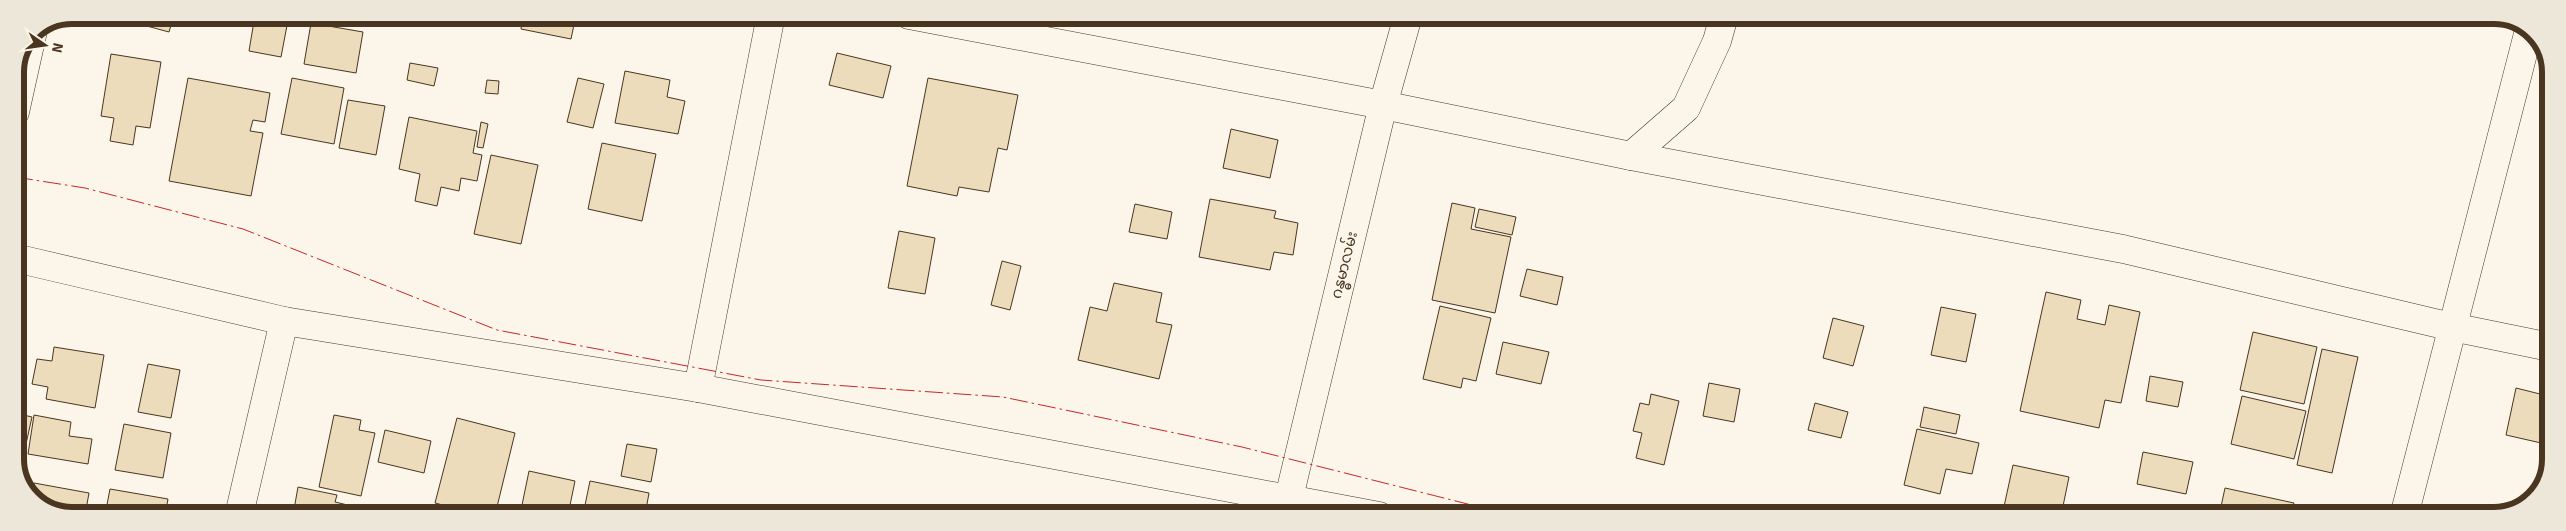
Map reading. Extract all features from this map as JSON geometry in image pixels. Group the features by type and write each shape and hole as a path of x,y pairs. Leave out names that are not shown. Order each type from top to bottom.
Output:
{"street":[{"path":"698,388 769,24"},
{"path":"956,24 1383,105 1631,156 2123,248 2452,327 2542,345"},
{"name":"ဂန္ဓမာလမ်း","path":"1286,506 1383,105 1406,24"},
{"path":"1631,156 1686,108 1717,41 1722,24"},
{"path":"2406,507 2527,37"},
{"path":"24,71 28,51"},
{"path":"24,260 284,320 698,388 1286,506"},
{"path":"241,507 284,320"}],"building":[{"path":"139,24 171,24 169,32"},
{"path":"254,24 287,24 281,57 249,51"},
{"path":"311,24 363,32 356,73 304,64"},
{"path":"522,24 574,24 571,39 521,29"},
{"path":"837,53 891,66 883,98 829,85"},
{"path":"111,54 161,62 150,128 136,126 133,145 110,141 114,118 101,116"},
{"path":"410,63 438,68 434,86 407,80"},
{"path":"625,71 670,80 667,97 685,101 678,134 615,123"},
{"path":"188,78 270,93 265,122 253,120 250,131 263,133 251,196 169,181"},
{"path":"292,78 344,88 334,144 281,134"},
{"path":"578,78 604,84 593,128 567,122"},
{"path":"928,78 1018,95 1007,150 998,148 989,192 959,187 957,196 907,186"},
{"path":"487,80 499,81 498,94 485,93"},
{"path":"348,100 385,106 376,155 339,148"},
{"path":"409,117 477,131 473,153 482,155 477,181 461,178 459,191 441,187 437,206 415,201 420,174 399,169"},
{"path":"481,122 488,124 483,148 477,147"},
{"path":"1231,129 1278,140 1270,178 1223,168"},
{"path":"602,143 656,154 642,221 588,209"},
{"path":"491,155 538,165 521,244 474,234"},
{"path":"1210,199 1276,211 1274,218 1298,223 1293,255 1274,252 1270,270 1199,257"},
{"path":"1452,203 1475,208 1471,229 1511,237 1495,313 1432,300"},
{"path":"1135,204 1172,212 1167,239 1129,232"},
{"path":"1479,209 1516,217 1512,235 1475,227"},
{"path":"899,231 935,238 925,294 888,288"},
{"path":"1002,261 1021,266 1010,310 991,305"},
{"path":"1527,269 1563,277 1557,305 1520,296"},
{"path":"1114,283 1162,293 1156,322 1172,325 1159,379 1078,360 1090,307 1107,311"},
{"path":"2046,292 2081,300 2077,319 2105,325 2109,305 2140,312 2121,403 2105,400 2099,428 2020,411"},
{"path":"1440,306 1491,318 1476,381 1463,378 1461,388 1423,379"},
{"path":"1941,307 1976,314 1966,362 1931,355"},
{"path":"1833,318 1864,326 1853,366 1823,358"},
{"path":"2253,332 2317,347 2304,404 2240,390"},
{"path":"1503,342 1549,352 1541,384 1496,374"},
{"path":"54,347 104,355 95,408 46,399 48,387 32,384 37,359 52,361"},
{"path":"2322,349 2358,357 2332,473 2297,465"},
{"path":"148,364 180,370 171,418 138,412"},
{"path":"2150,376 2183,382 2178,407 2146,401"},
{"path":"1709,383 1740,389 1734,422 1703,416"},
{"path":"2516,388 2542,394 2542,443 2506,435"},
{"path":"1651,394 1679,401 1664,465 1636,458 1642,433 1633,431 1640,403 1649,405"},
{"path":"2242,396 2306,411 2294,459 2231,444"},
{"path":"1815,403 1848,412 1841,438 1808,430"},
{"path":"1924,407 1960,415 1956,434 1920,427"},
{"path":"24,415 32,417 26,444 24,444"},
{"path":"34,415 71,422 69,436 92,439 88,464 28,454"},
{"path":"334,415 361,420 359,430 375,433 361,496 319,487"},
{"path":"457,418 515,433 497,507 450,507 435,503"},
{"path":"124,424 171,433 163,478 115,470"},
{"path":"1917,429 1979,443 1972,474 1946,469 1940,494 1904,485"},
{"path":"385,430 431,441 424,473 378,462"},
{"path":"627,444 657,449 651,482 621,476"},
{"path":"2143,452 2193,462 2186,494 2137,484"},
{"path":"2013,465 2069,477 2063,507 2004,507"},
{"path":"529,471 575,481 570,507 531,507 522,505"},
{"path":"590,481 649,493 646,507 585,507"},
{"path":"34,483 89,493 86,507 57,505 48,501 33,488"},
{"path":"298,487 337,495 335,502 356,507 294,507"},
{"path":"2225,488 2294,503 2293,507 2221,507"},
{"path":"110,489 168,499 166,507 107,507"}],"power":[{"path":"24,178 85,188 243,229 497,330 761,380 1003,397 1242,447 1479,507"}]}
